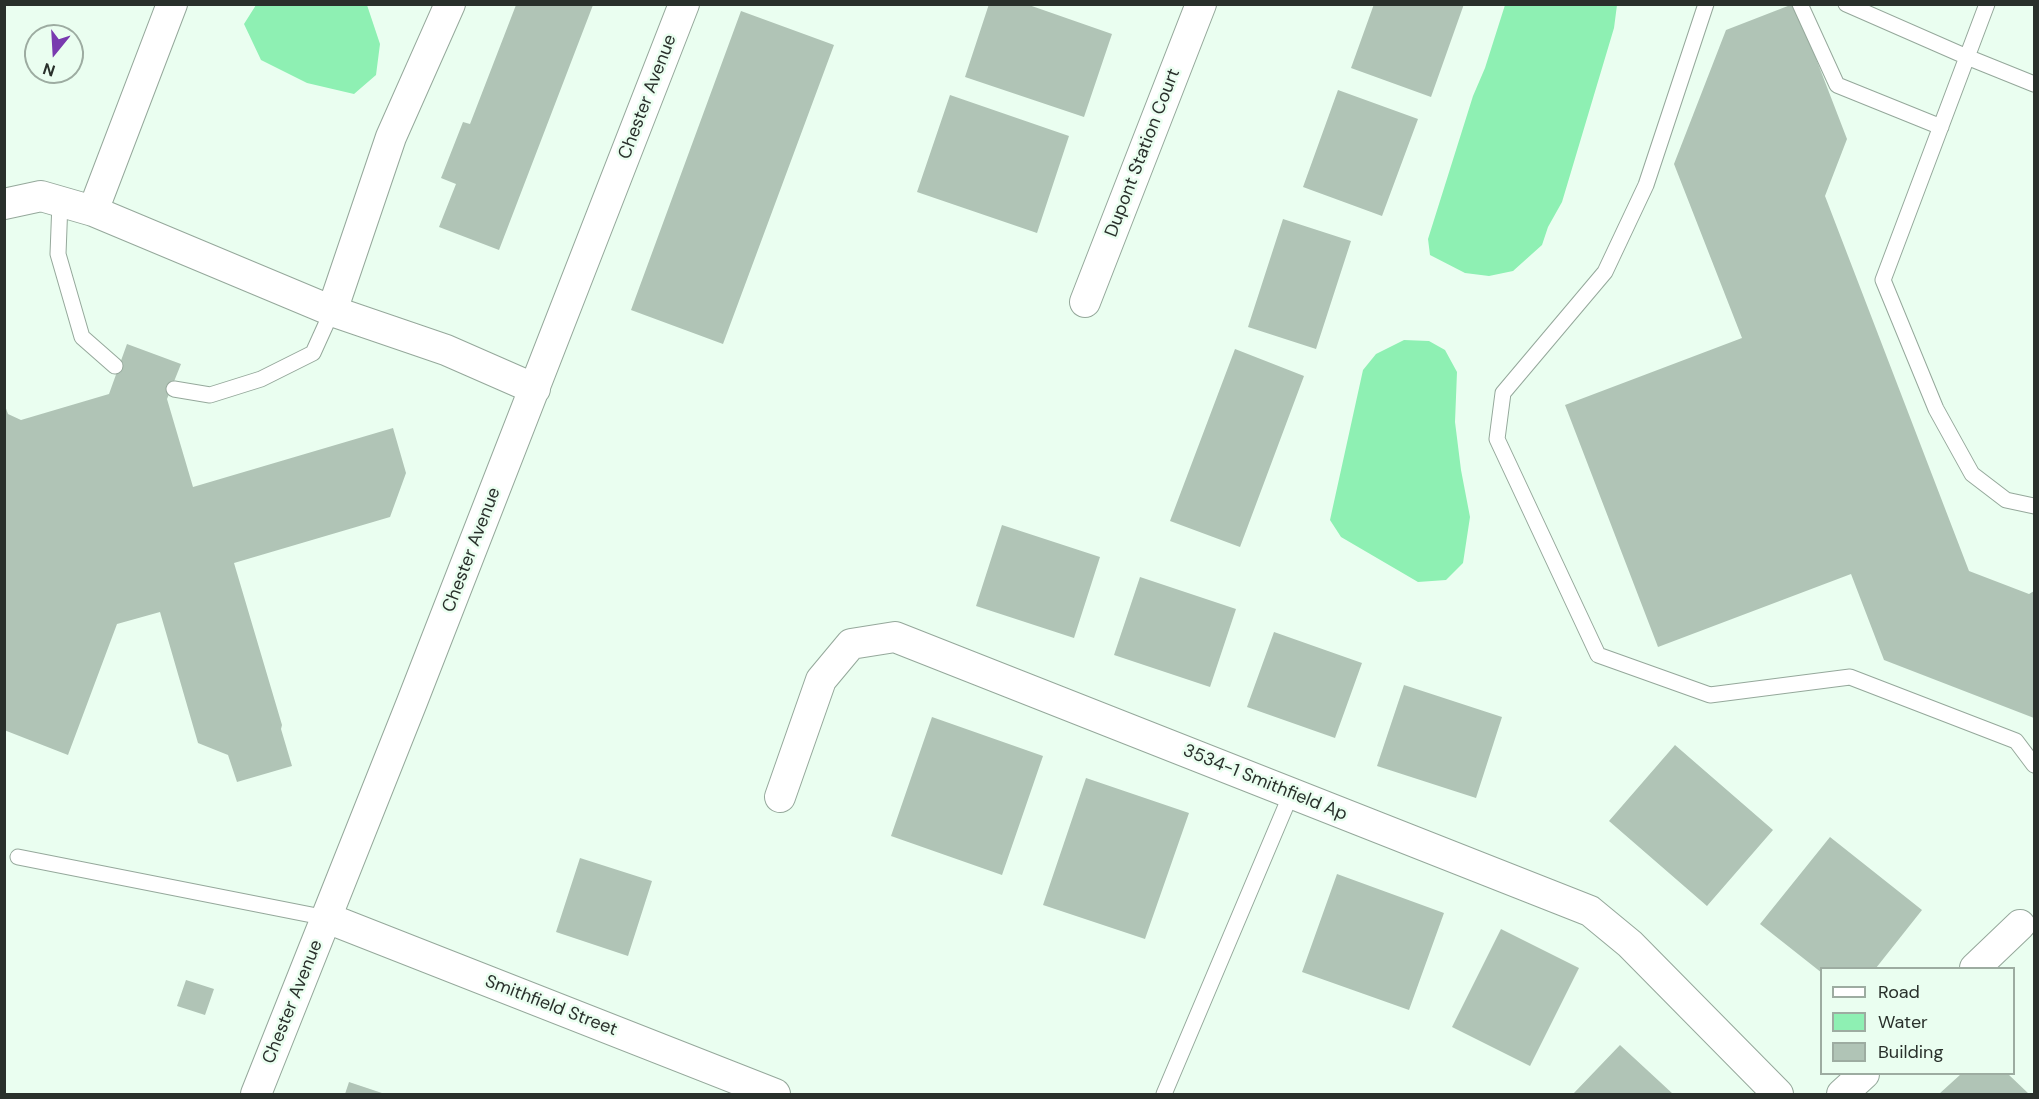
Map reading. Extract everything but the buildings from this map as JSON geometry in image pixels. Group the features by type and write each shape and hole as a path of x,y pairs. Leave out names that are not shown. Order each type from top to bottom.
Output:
{"street":[{"path":"93,211 172,4"},
{"path":"332,311 391,137 450,4"},
{"name":"Chester Avenue","path":"256,1095 535,389 684,4"},
{"name":"Dupont Station Court","path":"1085,302 1201,4"},
{"path":"4,204 41,196 93,211 332,311 446,350 535,389"},
{"name":"3534-1 Smithfield Ap","path":"780,797 821,680 851,644 895,637 1590,911 1630,944 1778,1095"},
{"name":"Smithfield Street","path":"327,918 775,1095"},
{"path":"1977,967 2020,925"},
{"path":"1842,1095 1863,1075"}],"lane":[{"path":"1706,4 1646,185 1605,272 1503,393 1497,439 1598,655 1710,695 1850,677 2016,741 2034,765"},
{"path":"1800,4 1837,85 1941,127"},
{"path":"1846,4 2034,84"},
{"path":"1986,4 1883,280 1936,410 1972,474 2006,500 2034,506"},
{"path":"60,202 58,254 82,338 116,366"},
{"path":"174,389 210,395 261,380 313,353 332,311"},
{"path":"1164,1095 1291,794"},
{"path":"18,858 327,918"}],"water":[{"path":"256,5 367,5 380,44 376,75 354,94 307,83 261,60 244,24"},
{"path":"1505,5 1617,5 1614,28 1562,202 1548,227 1542,245 1513,271 1489,276 1465,273 1430,255 1428,239 1473,96 1485,68"},
{"path":"1404,340 1429,341 1445,350 1457,372 1455,422 1470,517 1463,563 1446,580 1418,582 1341,537 1330,520 1363,370 1376,354"}]}
